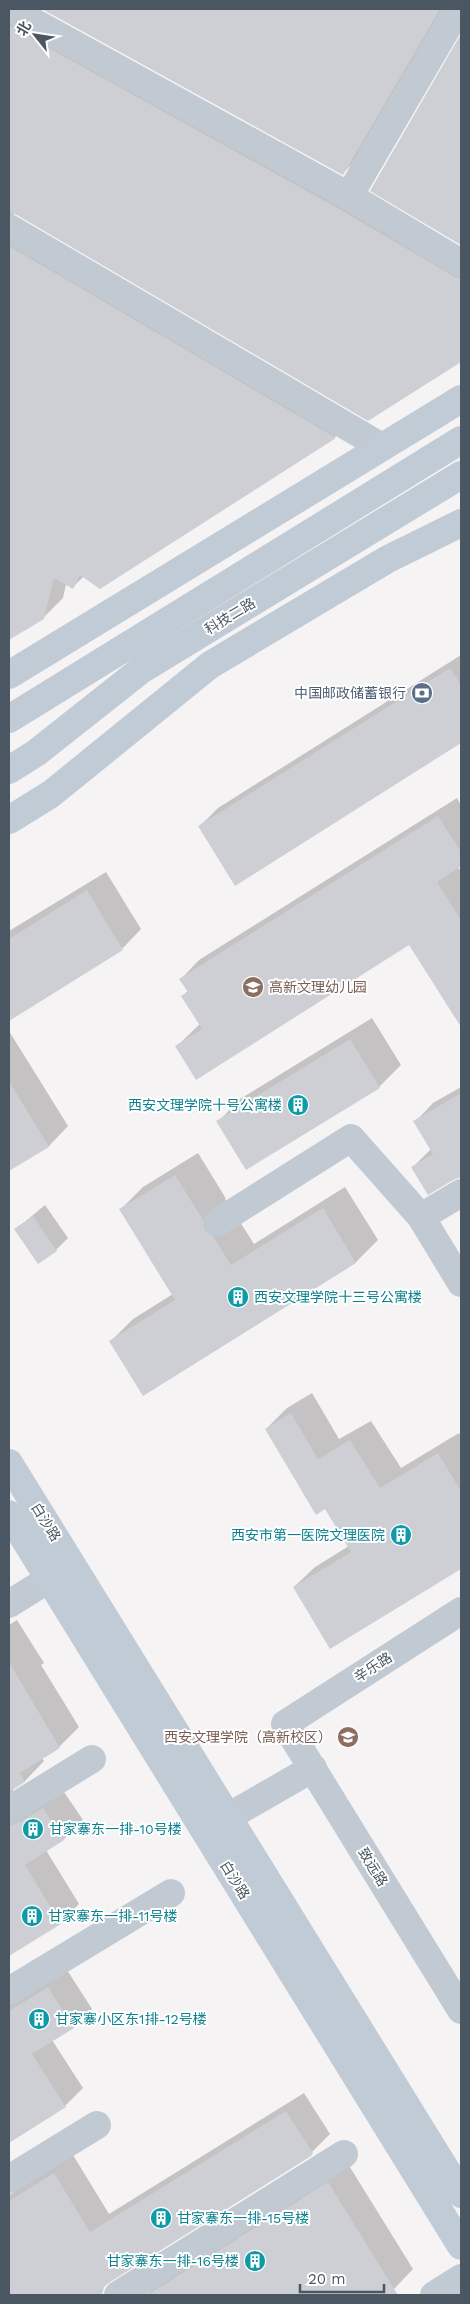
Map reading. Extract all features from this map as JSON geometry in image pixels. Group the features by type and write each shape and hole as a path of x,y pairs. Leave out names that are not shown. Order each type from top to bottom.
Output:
{"street":[{"path":"10,9 349,196 461,263"},
{"path":"349,196 458,9"},
{"path":"9,228 382,447"},
{"path":"9,675 461,399"},
{"name":"科技二路","path":"9,719 461,440"},
{"name":"科技二路","path":"9,770 36,753 141,670 461,475"},
{"path":"9,820 51,794 210,665 388,559 461,524"},
{"path":"218,1222 351,1138 421,1217 461,1283"},
{"path":"421,1217 461,1193"},
{"name":"白沙路","path":"9,1463 461,2194"},
{"name":"白沙路","path":"9,1514 461,2246"},
{"path":"9,1604 50,1579"},
{"name":"辛乐路","path":"285,1724 461,1611"},
{"name":"致远路","path":"285,1724 461,2010"},
{"path":"9,1810 92,1759"},
{"path":"228,1817 313,1768"},
{"path":"9,1991 171,1893"},
{"path":"9,2179 97,2125"},
{"path":"118,2295 344,2154"},
{"path":"434,2295 461,2278"}],"building":[{"path":"42,9 440,9 343,175"},
{"path":"9,26 341,210 461,279 461,362 368,421 9,212"},
{"path":"461,34 461,245 370,191"},
{"path":"9,246 336,438 100,589 80,575 73,589 54,578 44,619 9,640"},
{"path":"450,668 461,685 461,743 235,886 198,826"},
{"name":"高新文理幼儿园","path":"438,816 461,852 461,866 437,882 461,920 461,1027 409,945 196,1080 175,1046 202,1029 181,996 188,992 179,979"},
{"path":"87,890 123,950 9,1021 9,939"},
{"name":"西安文理学院十号公寓楼","path":"350,1039 380,1088 246,1170 216,1121"},
{"path":"9,1081 49,1147 9,1171"},
{"path":"461,1093 461,1177 428,1195 411,1167 433,1154 413,1121"},
{"name":"西安文理学院十三号公寓楼","path":"175,1175 203,1220 205,1230 213,1236 231,1265 323,1208 356,1263 143,1396 109,1341 175,1300 119,1209"},
{"path":"33,1216 57,1251 38,1264 14,1229"},
{"name":"西安市第一医院文理医院","path":"291,1413 318,1459 350,1440 380,1488 438,1453 461,1491 461,1569 330,1649 293,1587 351,1552 325,1509 316,1515 265,1429"},
{"path":"9,1662 60,1748 20,1773 25,1782 9,1792"},
{"path":"43,1808 64,1840 25,1865 61,1924 9,1956 9,1826"},
{"path":"48,1987 74,2028 32,2054 66,2107 9,2143 9,2011"},
{"name":"甘家寨东一排-15号楼","path":"286,2111 313,2153 311,2156 110,2282 104,2287 102,2295 9,2295 9,2201 54,2173 90,2232"},
{"path":"328,2182 398,2295 147,2295"}],"place":[{"name":"中国邮政储蓄银行","path":"422,693"},
{"name":"高新文理幼儿园","path":"253,987"},
{"name":"西安文理学院十号公寓楼","path":"298,1105"},
{"name":"西安文理学院十三号公寓楼","path":"238,1297"},
{"name":"西安市第一医院文理医院","path":"401,1535"},
{"name":"西安文理学院（高新校区）","path":"348,1737"},
{"name":"甘家寨东一排-10号楼","path":"33,1829"},
{"name":"甘家寨东一排-11号楼","path":"32,1916"},
{"name":"甘家寨小区东1排-12号楼","path":"39,2019"},
{"name":"甘家寨东一排-15号楼","path":"161,2218"},
{"name":"甘家寨东一排-16号楼","path":"255,2261"}]}
